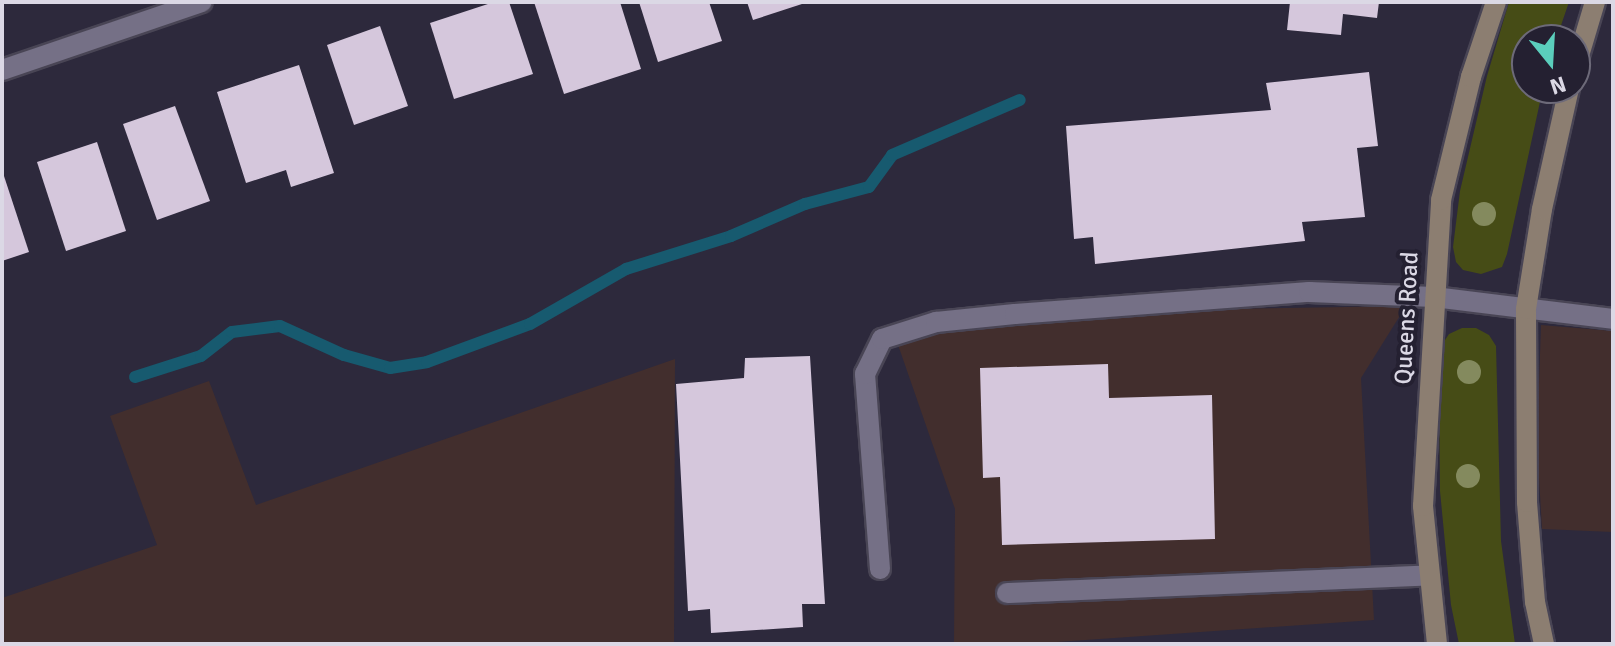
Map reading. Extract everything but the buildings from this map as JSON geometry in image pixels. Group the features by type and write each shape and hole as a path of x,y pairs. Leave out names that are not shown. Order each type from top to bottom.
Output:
{"main road":[{"name":"Queens Road","path":"1437,644 1423,506 1441,200 1471,77 1496,2"},
{"path":"1588,24 1595,2"},
{"path":"1544,644 1535,602 1527,502 1526,309 1542,209 1565,104"}],"street":[{"path":"2,70 202,2"},
{"path":"880,569 865,374 882,339 936,322 1309,292 1434,297 1613,319"},
{"path":"1007,593 1429,575"}],"shaded area":[{"path":"1406,306 1361,378 1374,620 1028,644 954,644 955,509 896,339 991,313"},
{"path":"1541,325 1613,331 1613,532 1542,529 1537,444"},
{"path":"675,359 674,644 2,644 2,598 157,545 110,416 209,381 256,505"}],"green space":[{"path":"1509,2 1569,2 1561,24 1511,24 1511,104 1540,104 1507,254 1502,267 1481,274 1463,270 1456,262 1453,247 1460,191 1487,76"},
{"path":"1462,328 1476,328 1489,335 1496,346 1501,541 1515,644 1459,644 1451,605 1440,491 1439,365 1441,346 1449,334"}],"waterway":[{"path":"135,377 201,356 232,332 280,326 344,355 390,368 427,362 530,324 626,269 731,236 805,204 869,187 892,155 1020,100"}]}
